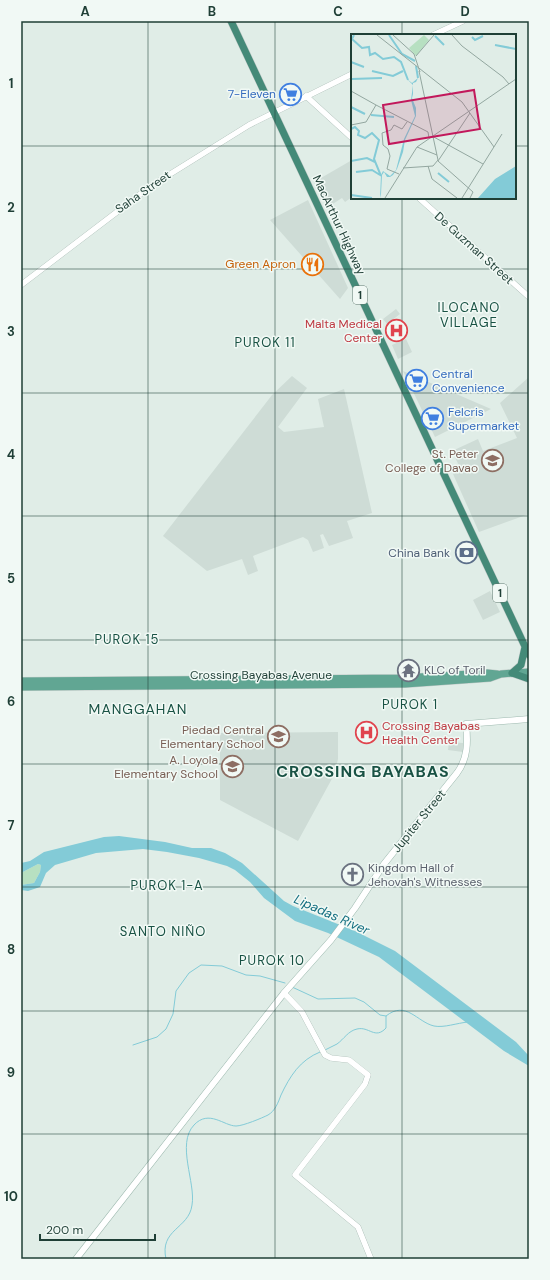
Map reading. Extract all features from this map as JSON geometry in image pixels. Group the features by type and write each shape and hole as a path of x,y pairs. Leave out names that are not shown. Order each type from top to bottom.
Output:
{"highway":[{"name":"MacArthur Highway","path":"230,21 529,655"},
{"path":"525,647 521,665 512,673 529,679"}],"main road":[{"name":"Crossing Bayabas Avenue","path":"21,681 403,678 529,672"},
{"name":"Crossing Bayabas Avenue","path":"21,687 404,684 490,678 501,674"},
{"name":"Jupiter Street","path":"76,1259 284,993 331,940 349,917 384,864 460,769 467,751 466,724 529,719"}],"street":[{"path":"435,34 463,21"},
{"name":"Saha Street","path":"21,285 138,194 232,135 274,112 351,74"},
{"path":"306,96 351,137"},
{"name":"De Guzman Street","path":"420,199 529,297"},
{"path":"284,993 302,1012 322,1051 329,1057 349,1060 368,1075 365,1084 295,1175 358,1227 371,1259"}],"shaded area":[{"path":"351,161 351,198 345,202 342,198 328,207 314,182"},
{"path":"308,200 348,288 340,299 270,220"},
{"path":"396,309 400,314 387,324 383,319"},
{"path":"406,339 412,352 398,359 392,345"},
{"path":"403,371 491,409 435,437"},
{"path":"292,376 307,388 278,427 284,432 324,427 318,399 344,389 372,513 347,521 353,538 329,546 323,534 320,535 324,548 313,552 308,540 303,537 253,556 258,571 248,575 242,559 207,571 163,536 272,395"},
{"name":"St. Peter College of Davao","path":"529,377 529,514 479,532 453,474 461,470 452,451 478,439 483,451 517,438 500,403"},
{"path":"490,591 500,612 483,620 473,600"},
{"path":"338,732 338,759 334,775 298,841 220,800 220,733"},
{"path":"449,742 463,743 463,752 448,750"}],"green space":[{"path":"38,864 41,865 40,872 34,883 21,885 21,873"}],"water":[{"path":"119,836 165,842 192,848 211,848 225,853 242,863 284,901 355,931 395,951 516,1042 529,1056 529,1066 504,1051 379,957 328,933 295,921 264,898 250,882 235,870 227,866 199,858 143,849 96,853 55,865 46,873 40,887 28,891 21,890 21,885 34,883 40,872 41,865 38,864 21,873 21,863 30,861 44,852 104,837"}],"waterway":[{"path":"133,1045 157,1037 166,1029 173,1014 176,991 189,973 201,965 222,966 246,975 260,976 285,983"},
{"path":"292,987 318,999 355,998 364,1002 380,1015 386,1016"},
{"path":"325,1050 337,1044 349,1033 357,1029 365,1029 379,1033 386,1028 386,1016 400,1010 405,1011 434,1026 446,1026 468,1022"},
{"path":"166,1259 165,1249 167,1241 170,1235 186,1219 190,1213 192,1205 187,1142 189,1133 194,1125 200,1120 211,1118 231,1125 239,1126 268,1115 273,1111 288,1081 296,1069 307,1059 320,1052"}],"place":[{"name":"7-Eleven","path":"291,94"},
{"name":"Green Apron","path":"312,264"},
{"name":"Malta Medical Center","path":"397,331"},
{"name":"Central Convenience","path":"417,381"},
{"name":"Felcris Supermarket","path":"433,419"},
{"name":"St. Peter College of Davao","path":"493,461"},
{"name":"China Bank","path":"466,553"},
{"name":"KLC of Toril","path":"408,670"},
{"name":"Crossing Bayabas Health Center","path":"367,733"},
{"name":"Piedad Central Elementary School","path":"279,737"},
{"name":"A. Loyola Elementary School","path":"233,767"},
{"name":"Kingdom Hall of Jehovah's Witnesses","path":"353,875"}],"district":[{"name":"ILOCANO VILLAGE","path":"469,314"},
{"name":"PUROK 11","path":"265,342"},
{"name":"PUROK 15","path":"127,639"},
{"name":"PUROK 1","path":"410,704"},
{"name":"MANGGAHAN","path":"138,709"},
{"name":"CROSSING BAYABAS","path":"363,771"},
{"name":"PUROK 1-A","path":"167,885"},
{"name":"SANTO NIÑO","path":"163,931"},
{"name":"PUROK 10","path":"272,960"}],"water label":[{"name":"Lipadas River","path":"332,914"}]}
